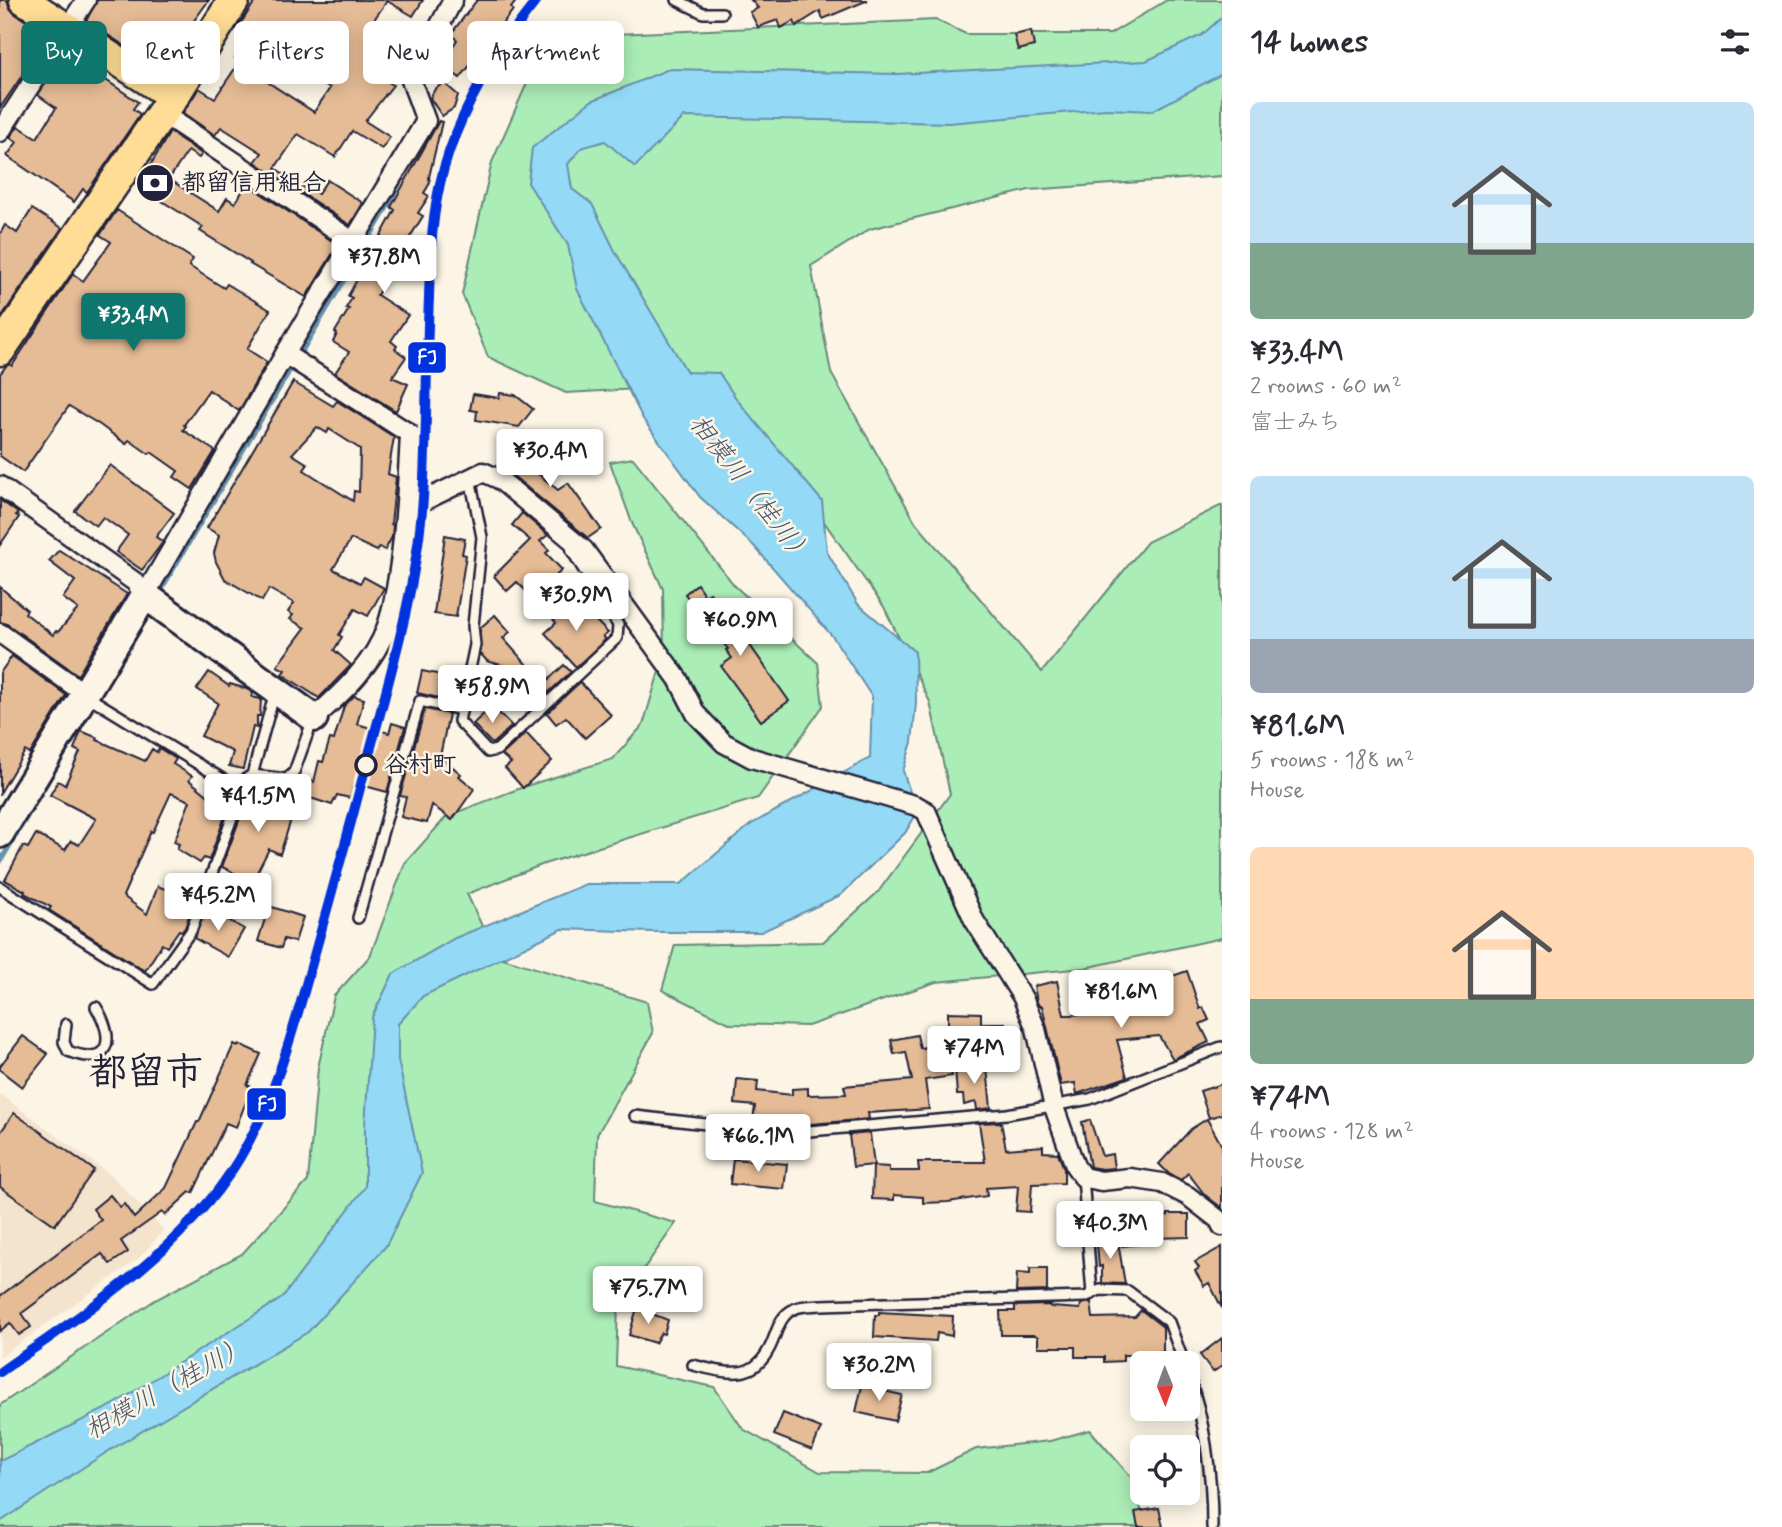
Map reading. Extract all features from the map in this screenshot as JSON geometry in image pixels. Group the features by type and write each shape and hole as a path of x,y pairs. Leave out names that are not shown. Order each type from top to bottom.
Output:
{"highway":[{"path":"0,350 167,105 234,0"}],"main road":[{"path":"24,0 56,21"},
{"path":"107,59 167,105"},
{"path":"6,818 145,595 314,718"}],"street":[{"path":"73,21 86,0"},
{"path":"0,486 135,582 145,595 285,354 426,121 411,80 453,0"},
{"path":"0,132 32,84"},
{"path":"167,105 354,242"},
{"path":"285,354 411,434 407,509 396,587 387,627 371,657 343,692 314,718"},
{"path":"407,509 483,472 499,479 584,550 678,679 696,714 724,743 752,758 917,806 930,816 974,920 1023,998 1041,1044 1055,1107 1074,1167 1083,1177 1101,1181 1130,1178 1162,1183 1188,1196 1221,1221"},
{"path":"0,633 85,694"}],"lane":[{"path":"677,0 703,13 722,13"},
{"path":"470,478 482,537 473,626 475,645 459,721 488,752 497,750 617,638 618,625 572,551 569,538"},
{"path":"252,775 275,690"},
{"path":"0,887 153,984 191,931 237,804 234,786 85,694"},
{"path":"358,918 420,701 461,710"},
{"path":"234,786 252,775 287,779 294,772 314,718"},
{"path":"66,1024 64,1042 68,1051 83,1057 96,1055 104,1049 108,1038 106,1024 96,1007"},
{"path":"635,1116 786,1133 1007,1114 1090,1099 1221,1047"},
{"path":"1083,1177 1092,1294"},
{"path":"693,1365 720,1372 744,1374 758,1366 770,1349 780,1321 794,1308 1085,1297 1100,1290 1128,1291 1149,1306 1169,1322 1180,1351"},
{"path":"1200,1417 1212,1479 1212,1527"}],"shaded area":[{"path":"0,1094 111,1175 164,1230 138,1259 0,1357"}],"green space":[{"path":"1167,0 1222,0 1222,176 1029,190 870,229 811,266 831,373 916,523 1042,672 1147,542 1222,505 1222,938 1085,968 936,982 808,1026 731,1024 662,990 675,945 823,942 878,892 950,794 930,702 884,607 784,465 691,386 566,393 488,357 462,294 492,162 527,84 624,84 624,34 936,20 966,34 1110,34"},
{"path":"633,458 735,586 818,663 823,706 758,798 544,864 467,894 496,956 647,1002 653,1033 597,1135 595,1201 676,1223 618,1305 616,1366 714,1387 743,1429 820,1472 927,1473 976,1449 1050,1441 1090,1430 1130,1476 1130,1505 1140,1505 1143,1527 0,1527 0,1405 155,1300 242,1254 308,1181 318,1068 334,996 370,956 405,863 447,816 526,786 613,759 643,725 664,655 663,589 632,523 610,462"}],"water":[{"name":"相模川（桂川）","path":"1222,17 1222,74 1152,111 1106,109 949,123 684,117 635,167 605,141 581,148 568,164 572,189 592,204 616,253 687,372 719,373 738,401 822,501 827,552 858,604 915,652 916,703 912,742 903,771 917,813 905,833 841,895 761,932 562,929 423,996 398,1024 398,1060 422,1173 386,1246 308,1332 107,1452 0,1522 0,1461 113,1405 282,1298 365,1187 365,1126 372,1017 393,974 455,938 586,884 681,884 750,825 870,758 872,697 833,637 754,546 700,497 643,419 577,289 568,245 528,183 532,148 591,101 669,69 897,74 1146,61 1202,35"}],"building":[{"path":"0,0 7,0 14,13 26,21 21,21 21,77 0,108"},
{"path":"97,0 209,0 194,21 121,21 121,43 107,34 107,21 86,21"},
{"path":"256,0 423,0 413,16 387,1 373,21 363,21 363,84 393,85 365,121 390,137 382,149 352,131 335,157 298,134 275,168 311,192 312,190 318,194 327,180 363,203 350,225 255,162 262,153 221,127 215,135 183,113 199,88 215,98 234,70 234,84 271,84 314,112 330,88 324,84 349,84 349,21 242,21"},
{"path":"477,0 517,0 504,21 467,21 467,69 460,78 453,73 453,46 457,40 453,31"},
{"path":"751,0 868,0 823,19 820,11 796,26 794,21 781,28 778,20 758,27 750,12 758,8"},
{"path":"1031,31 1034,46 1018,50 1014,35"},
{"path":"107,81 138,102 133,109 140,114 87,192 83,189 74,202 7,156 17,142 10,138 18,126 37,138 56,108 38,95 45,84 107,84"},
{"path":"445,84 458,95 454,108 442,116 430,98 435,89"},
{"path":"439,121 442,122 429,177 430,183 424,193 429,196 418,213 423,216 407,242 414,246 403,265 397,262 377,295 408,315 391,341 397,346 395,349 406,357 392,377 408,384 396,411 335,373 349,352 333,342 337,334 335,332 349,309 346,308 352,298 348,296 395,210 391,207"},
{"path":"170,132 202,154 199,158 188,151 169,179 219,211 227,198 235,203 247,184 338,245 306,297 200,231 203,227 138,186"},
{"path":"32,209 62,228 0,319 0,234 5,225 17,233"},
{"path":"117,210 193,259 189,266 224,288 227,284 270,310 247,349 267,362 239,411 209,390 184,425 186,426 183,430 215,451 192,489 174,477 178,471 151,452 149,454 129,440 126,444 69,406 23,472 0,456 0,374 6,366 12,366 73,274 83,281 111,242 100,235"},
{"path":"293,382 333,406 337,401 394,437 388,474 396,477 392,537 385,550 380,547 377,551 351,539 333,569 360,583 364,577 384,588 368,616 355,609 339,635 342,637 334,650 351,665 319,698 282,674 285,670 277,666 305,628 290,619 293,615 288,612 294,603 269,589 262,601 225,579 214,553 219,535 207,528","holes":["317,427 327,433 329,429 360,449 359,492 354,491 353,501 304,470 308,464 292,454"]},
{"path":"500,393 515,395 533,409 519,427 476,420 477,411 470,410 473,394 499,398"},
{"path":"524,437 543,453 531,468 558,490 568,483 601,529 588,538 512,475 515,472 502,461"},
{"path":"110,465 174,513 156,537 163,542 142,570 116,552 128,535 103,517 96,526 75,511"},
{"path":"0,500 18,513 16,515 19,517 0,545"},
{"path":"522,513 548,535 540,541 549,550 546,553 562,570 533,598 517,582 507,591 494,576 530,540 512,525"},
{"path":"445,535 465,539 462,554 466,555 456,617 434,614"},
{"path":"59,550 127,594 78,675 7,624 0,622 0,587 27,610 25,613 53,635 78,609 63,598 75,581 49,561"},
{"path":"697,584 705,596 710,593 719,605 721,604 789,701 761,721 721,666 732,658 726,650 728,649 685,594"},
{"path":"575,599 608,633 603,637 606,639 576,667 545,633 556,623 553,619"},
{"path":"495,615 510,632 503,638 536,675 487,661 480,653 480,628"},
{"path":"12,656 66,695 30,754 25,751 0,793 0,673"},
{"path":"564,665 571,672 538,702 532,695 539,668 549,679"},
{"path":"422,671 442,675 442,680 456,684 452,701 417,693"},
{"path":"209,672 229,686 230,684 247,689 253,693 252,697 261,699 257,728 253,727 243,769 229,766 233,752 201,736 218,703 197,689"},
{"path":"580,682 611,715 585,738 566,717 556,724 547,713"},
{"path":"354,696 364,699 357,724 389,733 392,723 405,727 387,792 354,783 350,798 337,795 332,805 301,795 306,779 314,782 319,761 323,762 330,739 334,740 344,706"},
{"path":"492,706 512,726 492,744 473,724"},
{"path":"425,709 449,714 440,756 474,789 452,820 432,805 427,823 401,817 406,797 400,796"},
{"path":"81,731 145,761 152,749 157,752 159,748 176,759 173,764 192,776 189,780 227,811 209,860 204,858 200,863 177,849 179,844 174,842 190,801 171,793 153,832 151,831 123,896 147,914 158,886 194,901 185,928 179,930 167,947 162,944 145,971 49,910 51,907 5,880 23,846 28,848 36,834 65,850 71,841 79,845 96,819 50,795 58,781 65,785 80,752 74,749"},
{"path":"526,733 552,761 523,788 505,768 511,763 502,755"},
{"path":"250,791 296,804 280,854 269,849 252,882 222,867"},
{"path":"269,906 303,917 295,942 284,939 281,948 258,941"},
{"path":"207,908 244,929 228,957 194,938"},
{"path":"1187,971 1200,1009 1203,1007 1209,1020 1200,1024 1209,1042 1173,1059 1159,1036 1117,1040 1127,1077 1077,1094 1075,1083 1061,1085 1042,1006 1037,1002 1034,986 1057,981 1064,1015 1072,1015 1125,1008 1123,998 1153,986 1152,983"},
{"path":"948,1012 981,1013 981,1023 1005,1023 1005,1041 948,1039"},
{"path":"917,1035 920,1048 946,1044 952,1076 925,1080 929,1109 868,1113 869,1119 788,1126 753,1121 755,1106 735,1104 737,1079 758,1081 757,1091 792,1095 792,1089 808,1088 808,1095 846,1094 844,1086 912,1080 906,1052 894,1054 891,1040"},
{"path":"23,1036 48,1054 22,1087 0,1070 0,1066"},
{"path":"234,1044 261,1054 247,1085 252,1087 236,1127 226,1123 193,1193 190,1192 165,1215 162,1212 121,1241 128,1252 110,1264 102,1254 22,1313 31,1327 19,1335 10,1323 0,1331 0,1296 101,1220 93,1209 110,1195 120,1207 124,1204 134,1218 166,1188"},
{"path":"955,1067 987,1068 991,1108 977,1110 976,1102 964,1105 963,1095 957,1095"},
{"path":"1222,1084 1222,1114 1209,1118 1200,1091"},
{"path":"14,1113 94,1170 55,1225 0,1187 0,1133"},
{"path":"1207,1119 1222,1146 1222,1208 1205,1195 1188,1173 1181,1180 1169,1174 1159,1164 1191,1129"},
{"path":"1090,1120 1102,1156 1112,1154 1114,1168 1090,1167 1082,1122"},
{"path":"1001,1122 1006,1149 1043,1146 1043,1152 1058,1153 1064,1169 1064,1183 1032,1184 1030,1212 1016,1211 1018,1186 986,1188 987,1196 948,1202 923,1203 923,1197 894,1195 894,1200 872,1199 873,1166 889,1167 889,1171 919,1171 918,1162 985,1162 979,1123"},
{"path":"870,1133 874,1165 853,1167 849,1135"},
{"path":"733,1159 787,1164 784,1189 730,1184"},
{"path":"1168,1214 1189,1214 1189,1237 1153,1238 1153,1243 1122,1246 1119,1217 1138,1215 1139,1220"},
{"path":"1117,1236 1125,1284 1102,1283 1102,1266 1099,1267 1097,1243 1100,1243 1099,1238"},
{"path":"1222,1247 1222,1308 1209,1283 1204,1286 1195,1271 1199,1268 1195,1262"},
{"path":"1030,1268 1047,1268 1047,1291 1016,1292 1017,1273 1030,1274"},
{"path":"1091,1302 1093,1318 1135,1317 1141,1310 1163,1327 1163,1351 1130,1351 1130,1355 1123,1355 1123,1361 1104,1362 1104,1357 1075,1357 1075,1347 1038,1347 1038,1337 1035,1335 1001,1335 1000,1311 1015,1311 1015,1306 1048,1305 1080,1309 1081,1304"},
{"path":"637,1308 668,1320 664,1334 661,1333 655,1343 629,1335"},
{"path":"879,1312 953,1316 952,1336 937,1333 936,1341 874,1337 875,1315 879,1315"},
{"path":"1222,1338 1222,1366 1213,1372 1200,1355"},
{"path":"862,1386 902,1395 895,1421 856,1412"},
{"path":"783,1413 821,1428 812,1450 774,1435"},
{"path":"1159,1508 1163,1527 1138,1527 1135,1512"}],"waterway":[{"path":"302,351 384,213 405,172"},
{"path":"161,590 290,370"},
{"path":"0,862 79,729"}],"transit line":[{"name":"FJ","path":"0,1372 116,1289 195,1217 236,1164 276,1081 348,835 398,646 414,572 423,498 431,249 440,184 460,122 482,79 537,0"}],"place":[{"name":"都留信用組合","path":"155,183"},
{"name":"谷村町","path":"366,765"}],"district":[{"name":"都留市","path":"146,1073"}]}
